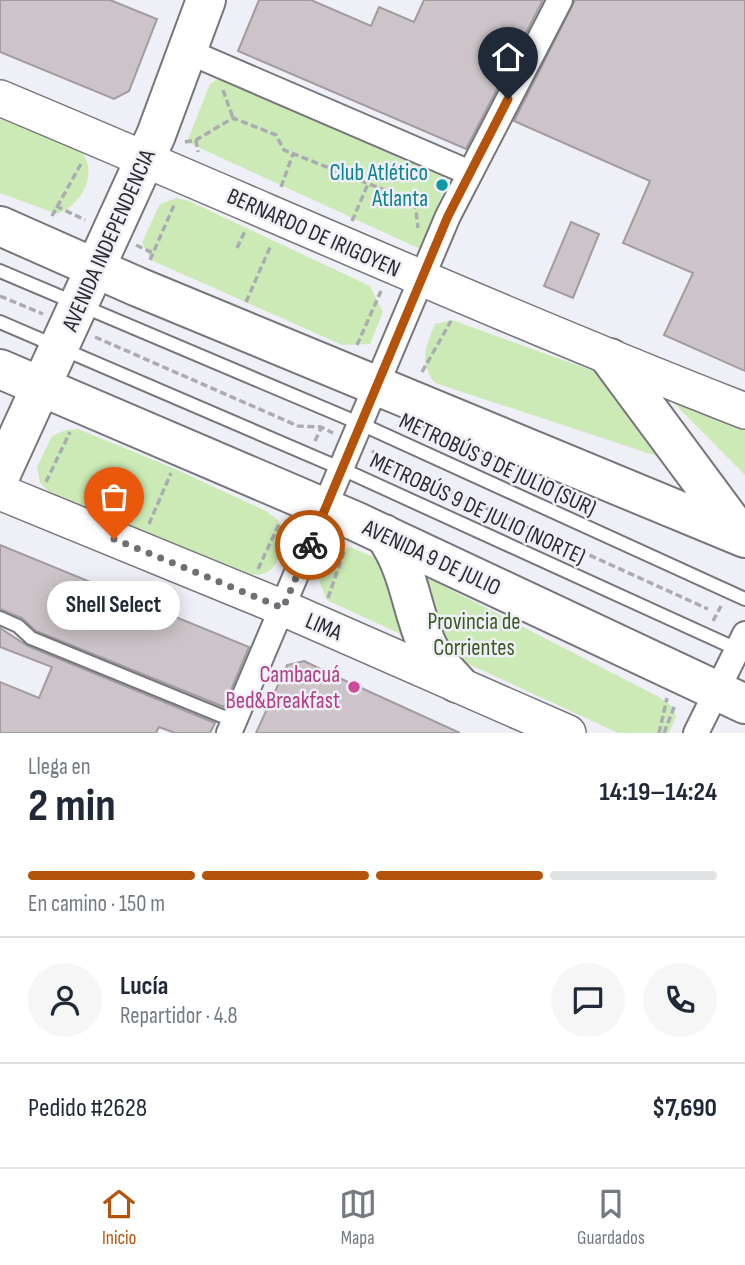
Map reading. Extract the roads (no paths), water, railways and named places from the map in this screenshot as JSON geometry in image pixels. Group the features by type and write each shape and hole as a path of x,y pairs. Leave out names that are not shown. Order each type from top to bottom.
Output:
{"main road":[{"name":"AVENIDA INDEPENDENCIA","path":"0,476 150,147 206,0"},
{"path":"0,226 744,537"},
{"path":"610,358 744,537"},
{"name":"AVENIDA 9 DE JULIO","path":"0,369 339,514 731,698"},
{"path":"339,514 405,568 427,644 438,663 457,683"},
{"path":"731,698 745,728"}],"street":[{"path":"232,727 283,608 339,514 342,469 378,384 406,273 448,216 560,0"},
{"path":"187,51 470,173"},
{"name":"BERNARDO DE IRIGOYEN","path":"0,98 150,147 276,214 406,273 745,411"},
{"name":"LIMA","path":"0,492 283,608 568,733"},
{"path":"696,733 731,698 742,645"}],"lane":[{"name":"METROBÚS 9 DE JULIO (SUR)","path":"0,271 360,424 745,599"},
{"name":"METROBÚS 9 DE JULIO (NORTE)","path":"0,322 309,454 742,645"},
{"path":"0,618 19,626 31,638 232,727"}],"place":[{"name":"Club Atlético Atlanta","path":"442,185"},
{"name":"Shell Select","path":"114,539"},
{"name":"Cambacuá Bed&Breakfast","path":"354,687"}],"park label":[{"name":"Provincia de Corrientes","path":"474,634"}]}
